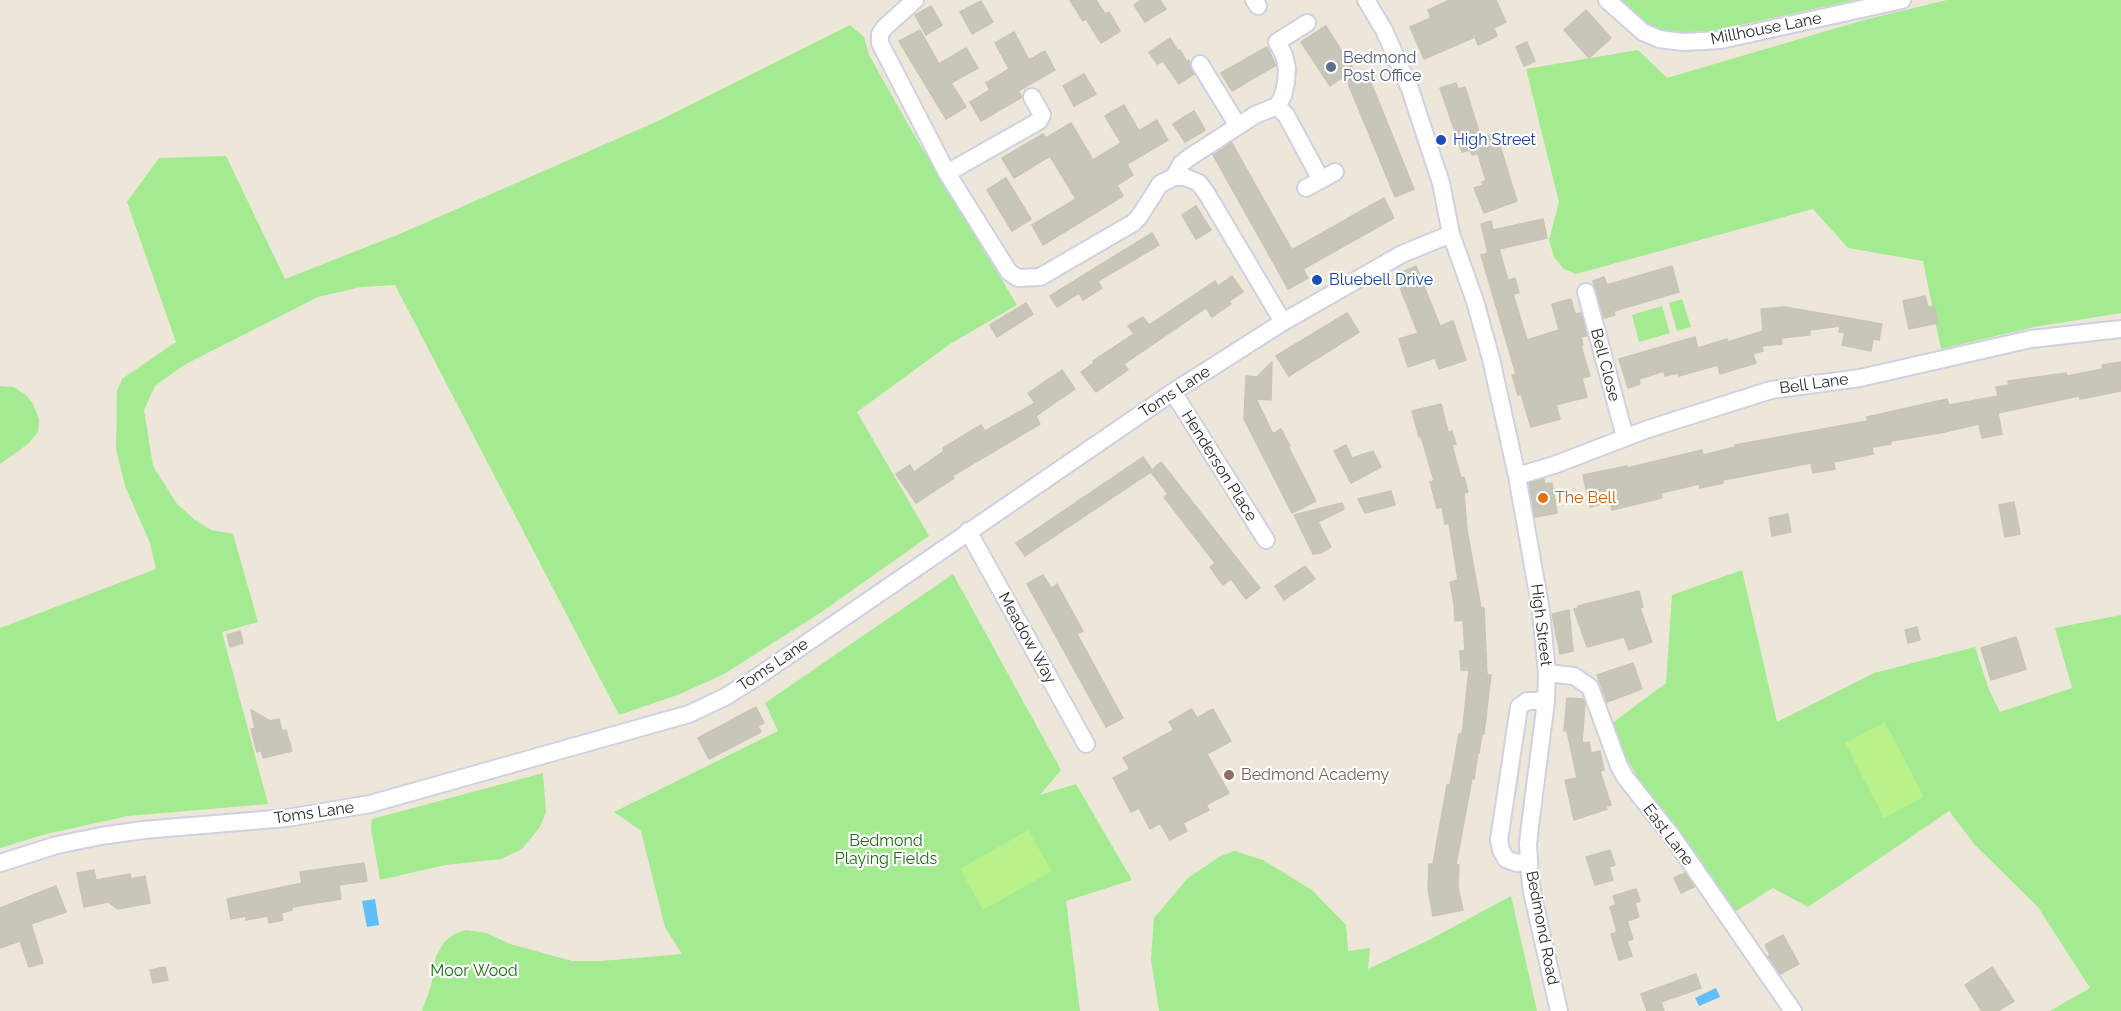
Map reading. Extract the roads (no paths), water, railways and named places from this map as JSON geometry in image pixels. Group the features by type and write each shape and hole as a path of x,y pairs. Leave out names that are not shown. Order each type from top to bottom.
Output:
{"street":[{"path":"915,0 884,28 880,34 880,43 947,173 1009,272 1018,278 1040,277 1133,223 1160,184 1174,177 1192,178 1208,194 1283,322"},
{"name":"High Street","path":"1366,0 1384,30 1410,88 1442,183 1452,234 1475,301 1491,359 1517,476 1541,611 1547,673 1546,701"},
{"name":"Millhouse Lane","path":"1607,0 1643,32 1659,39 1683,42 1721,40 1902,0"},
{"path":"1174,177 1181,164 1238,126 1277,106 1286,82 1287,69 1284,55 1277,42 1307,23"},
{"path":"1200,64 1238,126"},
{"path":"947,173 1039,121 1042,115 1032,98"},
{"path":"1277,106 1286,115 1321,180"},
{"name":"Toms Lane","path":"0,863 57,845 101,836 143,830 287,818 369,804 689,714 725,697 757,677 968,531 1283,322 1365,273 1402,254 1452,234"},
{"name":"Bell Close","path":"1586,292 1625,437"},
{"name":"Bell Lane","path":"1517,476 1554,465 1625,437 1770,390 1860,378 2031,339 2121,328"},
{"name":"Henderson Place","path":"1173,393 1266,540"},
{"name":"Meadow Way","path":"968,531 1086,744"},
{"name":"East Lane","path":"1547,673 1574,676 1590,687 1618,766 1674,839 1793,1011"},
{"path":"1529,862 1517,863 1506,859 1499,840 1519,707 1527,701 1546,701"},
{"name":"Bedmond Road","path":"1546,701 1530,826 1529,862 1532,892 1559,1011"}],"water":[{"path":"375,899 379,925 367,927 362,901"},
{"path":"1716,988 1720,997 1699,1006 1695,998"}],"place":[{"name":"Bedmond Post Office","path":"1331,67"},
{"name":"High Street","path":"1441,140"},
{"name":"Bluebell Drive","path":"1317,280"},
{"name":"The Bell","path":"1543,498"},
{"name":"Bedmond Academy","path":"1229,775"}],"park label":[{"name":"Bedmond Playing Fields","path":"886,850"},
{"name":"Moor Wood","path":"474,971"}]}
